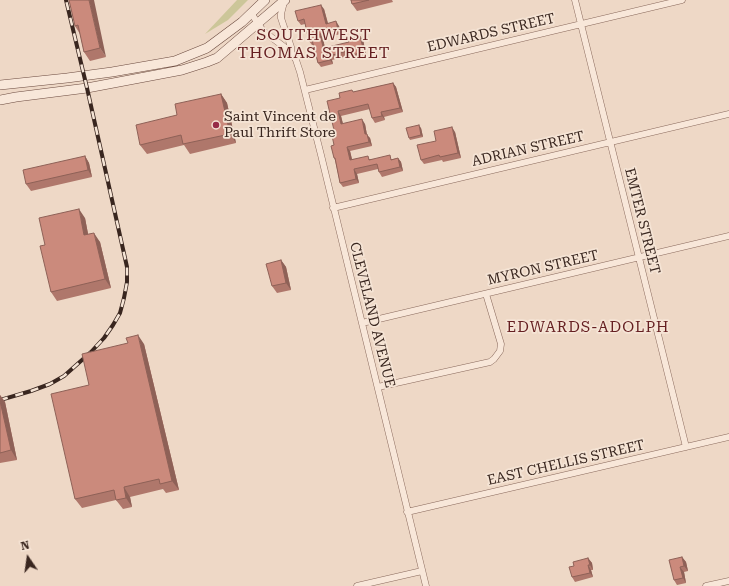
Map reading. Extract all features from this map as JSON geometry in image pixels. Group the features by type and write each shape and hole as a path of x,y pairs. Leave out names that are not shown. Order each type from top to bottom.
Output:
{"main road":[{"path":"0,85 72,77 175,61 207,48 242,22 265,0"},
{"path":"0,100 87,88 182,70 207,62 217,58 285,1"}],"street":[{"name":"EMTER STREET","path":"575,0 686,447"},
{"name":"EDWARDS STREET","path":"304,90 682,0"},
{"name":"CLEVELAND AVENUE","path":"285,1 281,18 291,52 298,65 426,586"},
{"name":"CLEVELAND AVENUE","path":"251,13 263,31 291,52"},
{"name":"ADRIAN STREET","path":"333,208 729,114"},
{"name":"MYRON STREET","path":"362,323 729,236"},
{"path":"378,386 490,362 494,359 500,351 501,344 486,294"},
{"name":"EAST CHELLIS STREET","path":"408,512 729,437"},
{"path":"357,586 422,571"},
{"path":"706,586 729,580"}],"shaded area":[{"path":"237,0 248,0 228,20 205,34"}],"building":[{"path":"69,0 89,0 100,48 84,52 78,25 75,26"},
{"path":"351,0 369,0 352,4"},
{"path":"321,5 326,24 336,21 338,30 320,34 323,47 349,42 348,39 360,36 364,52 352,55 351,50 329,56 330,60 318,63 312,40 309,41 304,19 298,21 295,11"},
{"path":"393,83 400,108 381,112 382,116 372,118 368,104 338,111 341,124 362,119 365,134 367,134 369,142 347,147 350,160 368,156 369,160 390,155 391,160 398,158 400,167 379,172 377,164 354,169 356,179 340,183 331,146 334,145 331,131 334,130 327,101 340,98 339,93 352,90 353,92"},
{"path":"221,94 230,134 183,144 181,135 140,145 136,125 177,115 175,104"},
{"path":"419,125 421,135 409,138 406,128"},
{"path":"452,127 458,153 440,157 439,155 421,160 417,145 436,141 434,131"},
{"path":"85,156 88,170 26,184 23,170"},
{"path":"79,209 84,235 94,233 105,279 51,292 40,246 45,245 39,218"},
{"path":"281,260 286,283 272,286 266,264"},
{"path":"138,335 172,481 160,484 159,479 124,487 126,498 116,500 114,490 75,499 51,394 89,385 82,354 128,343 126,338"},
{"path":"0,401 11,450 0,453"},
{"path":"682,557 684,566 680,567 683,578 674,580 669,560"},
{"path":"588,558 590,573 572,577 569,567 574,566 573,562"}],"railway":[{"path":"0,400 50,384 64,376 91,352 104,338 120,313 127,282 127,267 66,0"}],"place":[{"name":"Saint Vincent de Paul Thrift Store","path":"216,125"}],"district":[{"name":"SOUTHWEST THOMAS STREET","path":"314,44"},
{"name":"EDWARDS-ADOLPH","path":"588,328"}]}
